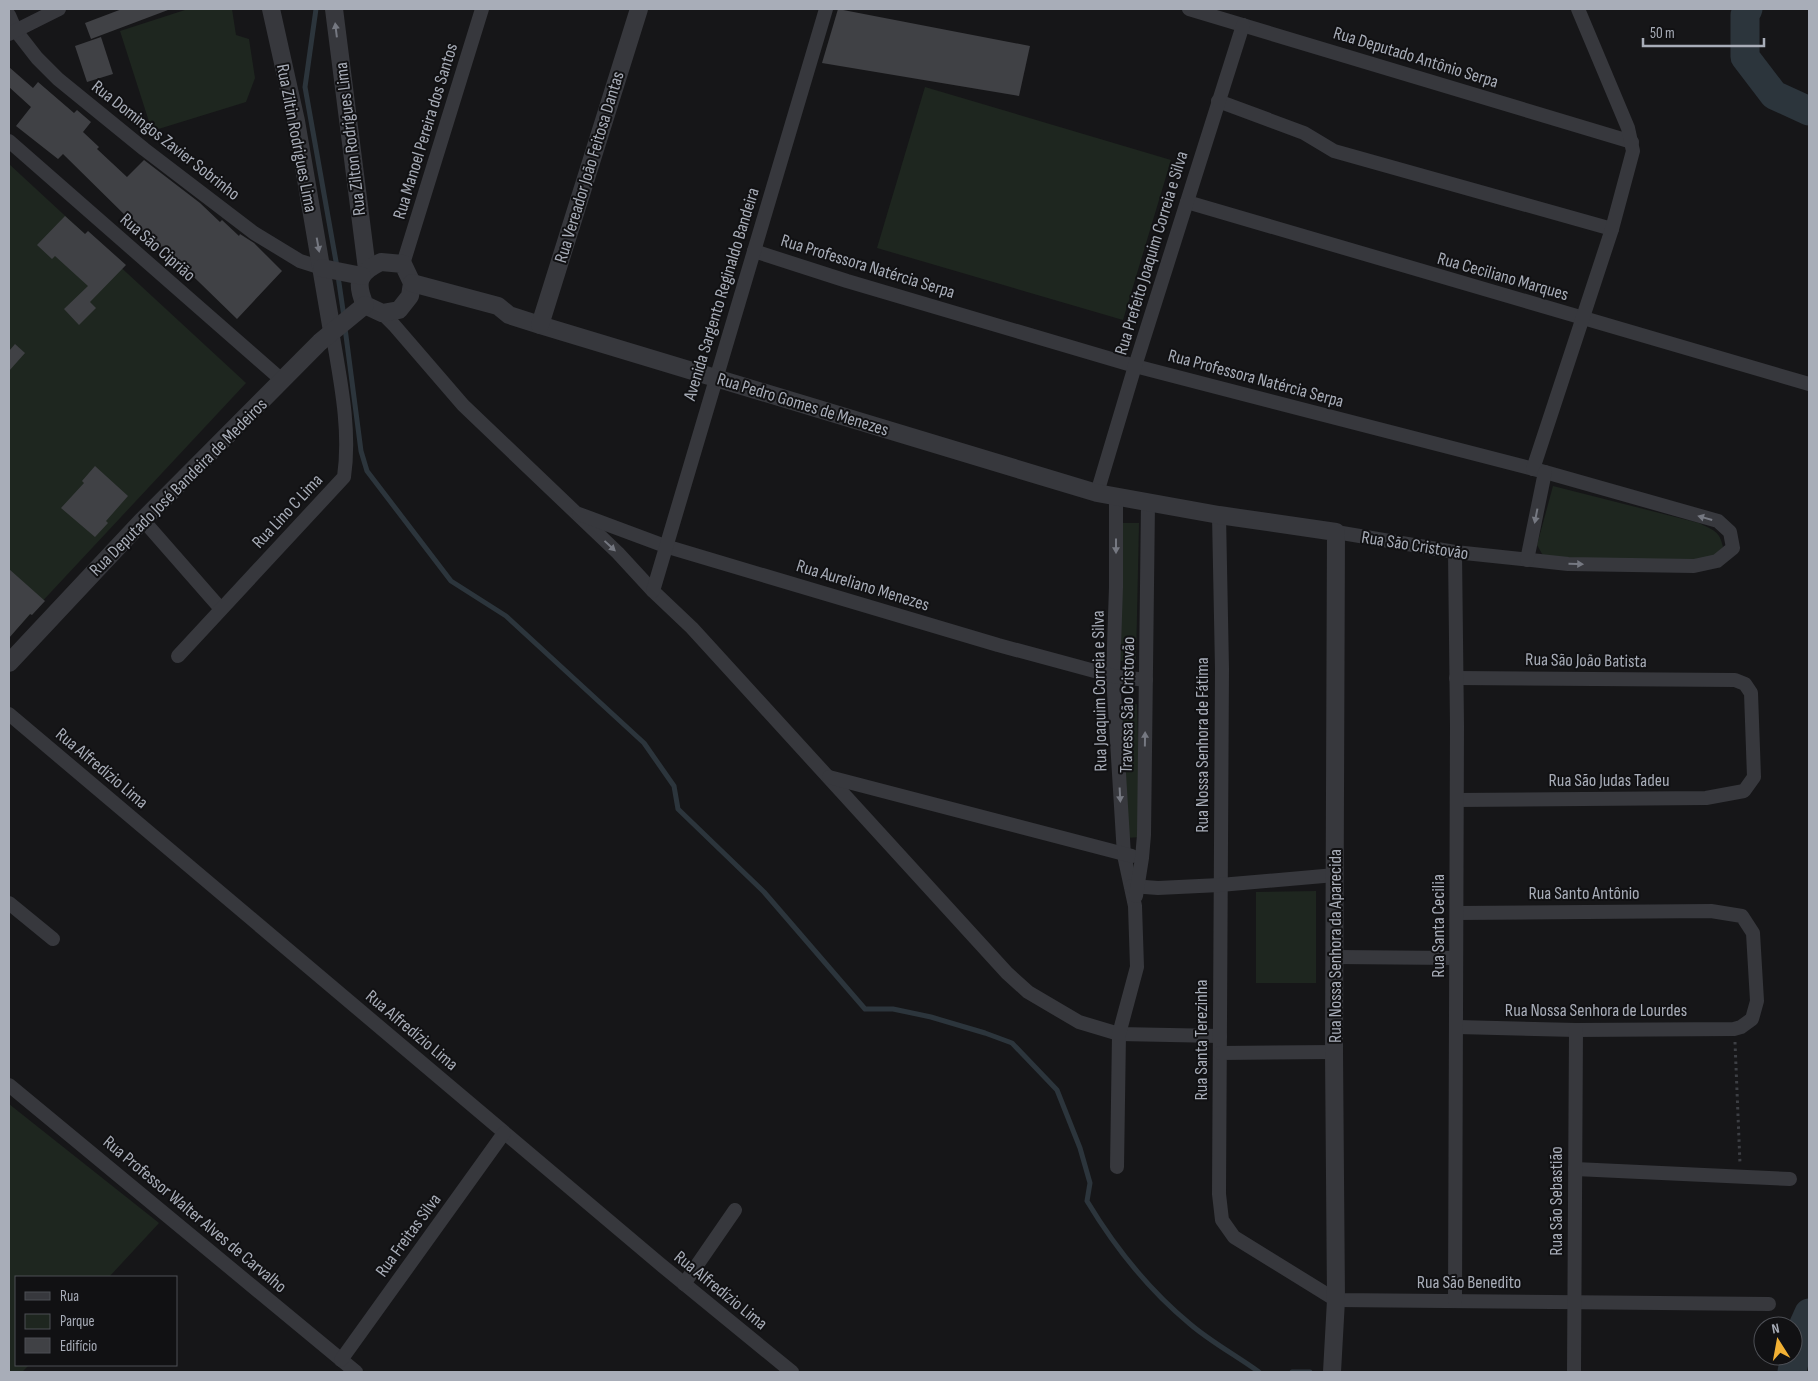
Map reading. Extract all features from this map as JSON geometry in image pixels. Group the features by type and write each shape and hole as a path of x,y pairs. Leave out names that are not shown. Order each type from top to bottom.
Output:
{"street":[{"path":"12,33 60,9"},
{"name":"Rua Ziltin Rodrigues Lima","path":"271,9 332,269"},
{"name":"Rua Zilton Rodrigues Lima","path":"334,9 364,272 359,292 347,319"},
{"name":"Rua Manoel Pereira dos Santos","path":"403,264 482,9"},
{"name":"Rua Vereador João Feitosa Dantas","path":"540,325 639,9"},
{"name":"Avenida Sargento Reginaldo Bandeira","path":"653,591 826,9"},
{"name":"Rua Deputado Antônio Serpa","path":"1189,9 1632,142"},
{"path":"1527,560 1539,471 1583,319 1612,229 1632,151 1632,142 1628,128 1578,9"},
{"name":"Rua Domingos Zavier Sobrinho","path":"9,15 12,33 58,79 144,150 254,233 300,261 332,269"},
{"name":"Rua Prefeito Joaquim Correia e Silva","path":"1097,493 1135,366 1243,25"},
{"path":"1218,101 1304,133 1334,151 1612,229"},
{"name":"Rua São Ciprião","path":"9,141 283,381"},
{"name":"Rua Ceciliano Marques","path":"1187,202 1809,384"},
{"name":"Rua Professora Natércia Serpa","path":"754,251 848,281 1135,366 1539,471 1718,521 1730,532 1733,548 1731,550"},
{"path":"381,262 403,264 411,290 399,310 347,319 332,269 364,272 381,262"},
{"name":"Rua Pedro Gomes de Menezes","path":"411,290 498,306 510,315 540,325 1097,493"},
{"path":"382,314 394,325 463,405 618,553 653,591 692,628 1007,973 1028,992 1079,1022 1119,1034 1220,1036"},
{"name":"Rua Deputado José Bandeira de Medeiros","path":"9,663 142,520 347,319"},
{"name":"Rua Lino C Lima","path":"178,656 344,477 347,458 343,401 347,319"},
{"name":"Rua São Cristovão","path":"1097,493 1220,515 1455,552 1568,564 1694,566 1717,562 1731,550"},
{"name":"Rua Joaquim Correia e Silva","path":"1116,497 1116,587 1113,676 1124,855"},
{"name":"Travessa São Cristovão","path":"1134,886 1142,858 1148,503"},
{"name":"Rua Aureliano Menezes","path":"574,512 665,546 998,645 1113,676 1146,680"},
{"name":"Rua Nossa Senhora de Fátima","path":"1220,515 1222,669 1220,886"},
{"path":"142,520 220,609"},
{"name":"Rua Nossa Senhora da Aparecida","path":"1333,1366 1336,1300 1334,1052 1336,532"},
{"name":"Rua Santa Cecilia","path":"1455,552 1457,800 1455,1301"},
{"name":"Rua São João Batista","path":"1456,678 1735,680 1745,684 1751,693 1754,777"},
{"name":"Rua Alfredízio Lima","path":"9,714 684,1284 792,1372"},
{"path":"828,776 1124,855 1142,858"},
{"name":"Rua São Judas Tadeu","path":"1457,800 1706,798 1744,792 1754,777"},
{"name":"Travessa São Cristovão","path":"1117,1167 1119,1034 1137,967 1134,886 1124,855"},
{"path":"1134,886 1158,888 1220,886 1335,875"},
{"name":"Rua Santa Terezinha","path":"1220,886 1219,1194 1222,1220 1234,1237 1336,1300"},
{"path":"9,903 52,939"},
{"name":"Rua Santo Antônio","path":"1457,913 1711,911 1742,916 1753,933 1757,1001 1752,1019 1741,1027 1734,1029"},
{"path":"1335,957 1456,958"},
{"name":"Rua Nossa Senhora de Lourdes","path":"1457,1027 1576,1030 1734,1029"},
{"name":"Rua São Sebastião","path":"1574,1372 1576,1030"},
{"path":"1220,1053 1334,1052"},
{"name":"Rua Professor Walter Alves de Carvalho","path":"9,1085 356,1372"},
{"name":"Rua Freitas Silva","path":"341,1360 504,1132"},
{"path":"1575,1169 1790,1179"},
{"path":"684,1284 735,1210"},
{"name":"Rua São Benedito","path":"1336,1300 1769,1304"}],"path":[{"path":"1734,1029 1740,1177"}],"green space":[{"path":"188,9 232,9 236,35 249,39 255,78 246,102 152,131 120,31"},
{"path":"925,87 1171,160 1123,320 877,248"},
{"path":"9,164 246,383 9,637"},
{"path":"1553,486 1699,523 1718,534 1723,547 1712,560 1545,559 1537,545"},
{"path":"1121,523 1139,523 1136,661 1117,661"},
{"path":"1137,704 1141,837 1125,838 1121,705"},
{"path":"1316,891 1316,983 1256,983 1256,892"},
{"path":"9,1104 159,1223 110,1276 15,1276 15,1366 28,1366 22,1372 9,1372"}],"building":[{"path":"122,9 168,10 91,39 85,23"},
{"path":"838,9 1030,46 1019,96 822,63"},
{"path":"101,37 113,74 87,82 75,46"},
{"path":"9,67 33,88 38,82 74,113 77,110 91,122 83,132 99,147 97,149 127,177 144,160 200,203 220,222 222,220 239,236 240,234 254,243 282,271 237,319 162,246 161,248 133,223 63,154 58,159 16,126 31,107 9,87"},
{"path":"65,216 85,234 88,231 126,265 90,302 96,308 79,325 64,309 88,286 55,256 52,259 37,245"},
{"path":"15,344 25,353 9,371 9,351"},
{"path":"95,466 128,496 95,537 61,508 84,483 82,481"},
{"path":"9,569 45,601 32,615 30,614 9,638"}],"waterway":[{"path":"316,9 305,87 337,267"},
{"path":"1748,9 1745,15 1745,57 1774,95 1809,111"},
{"path":"338,276 344,317"},
{"path":"345,328 361,451 367,471 451,581 506,616 644,743 674,786 678,809 764,892 865,1009 893,1009 931,1017 1012,1043 1057,1090 1080,1148 1090,1183 1087,1201 1133,1267 1160,1297 1190,1324 1259,1372"},
{"path":"1792,1372 1800,1333 1809,1313"},
{"path":"1292,1372 1310,1372"}]}
